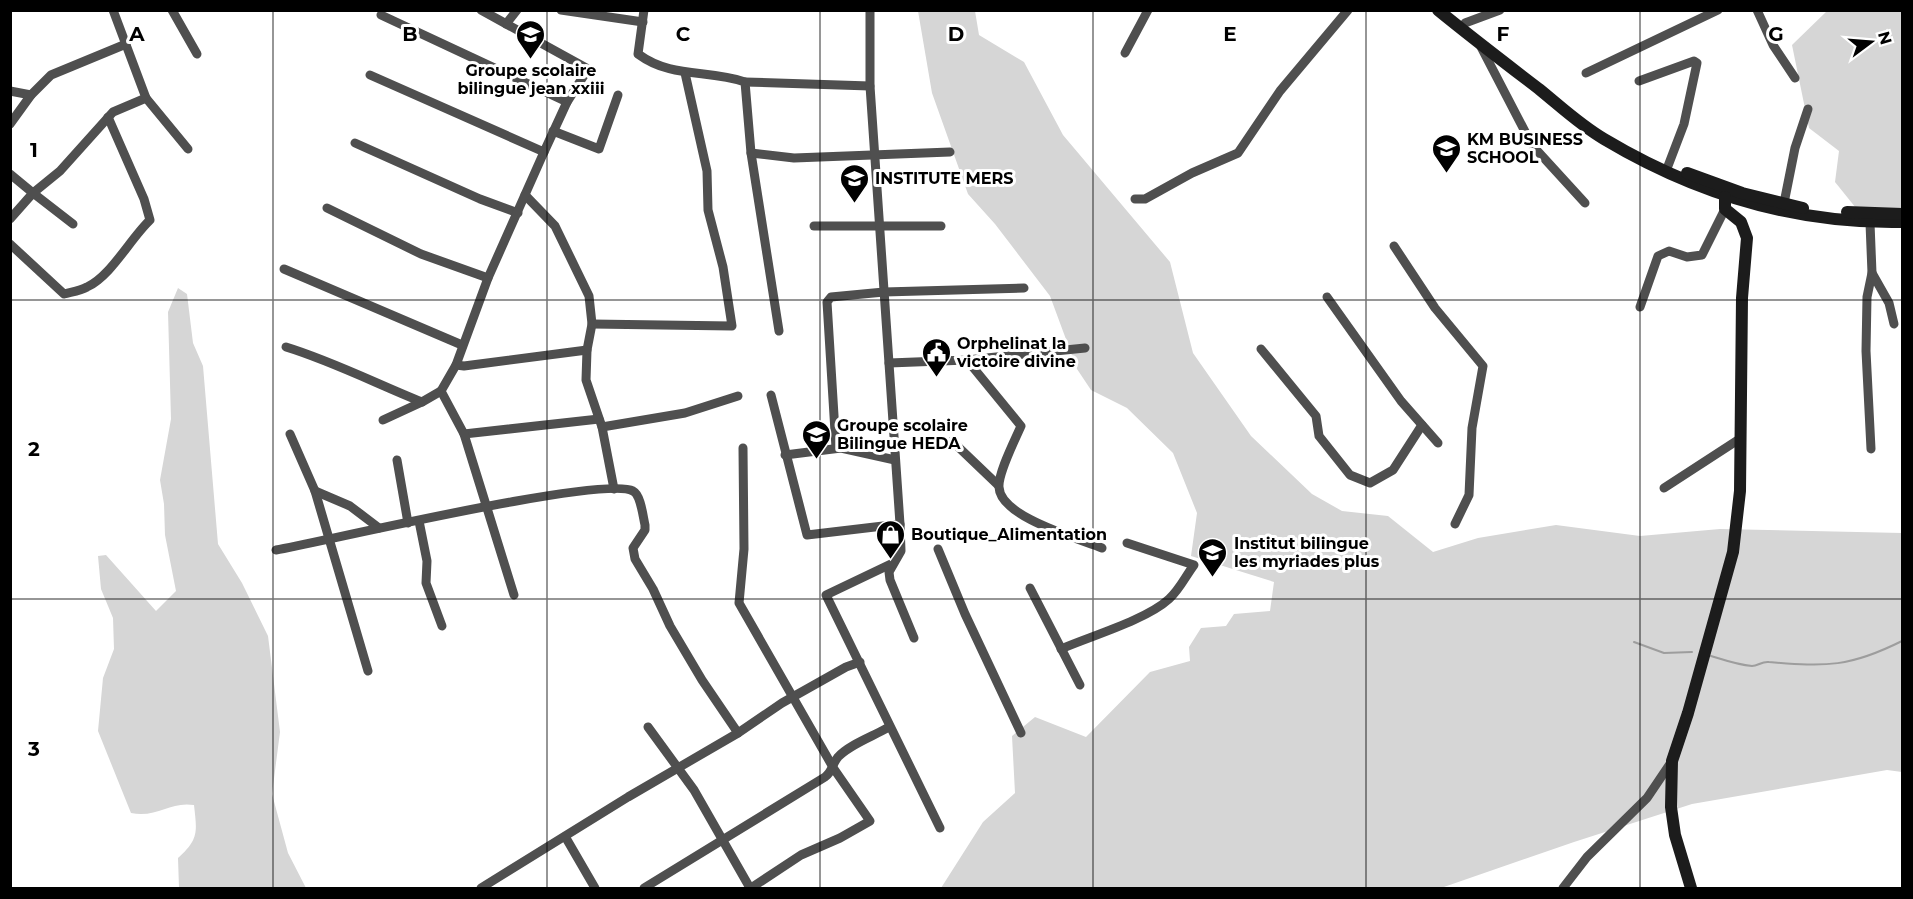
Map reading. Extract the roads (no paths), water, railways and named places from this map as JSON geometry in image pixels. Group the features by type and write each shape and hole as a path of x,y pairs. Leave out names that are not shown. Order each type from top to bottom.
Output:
{"main road":[{"path":"1438,10 1479,43 1591,123 1668,166 1742,193 1805,209 1902,214"},
{"path":"1450,10 1511,64 1603,139 1725,203 1870,223 1902,222"},
{"path":"1691,888 1675,835 1671,807 1672,761 1688,713 1733,552 1740,491 1742,298 1747,238 1741,222 1725,203"}],"street":[{"path":"113,10 146,99 188,149"},
{"path":"172,10 197,54"},
{"path":"383,420 441,391 456,365 489,278 553,131 567,102 588,69 482,10"},
{"path":"506,24 517,10"},
{"path":"561,10 643,22"},
{"path":"644,10 638,54 659,67 685,73 720,74 745,82 870,86"},
{"path":"870,10 870,86 901,551 889,572 890,580 914,638"},
{"path":"1125,53 1148,10"},
{"path":"1135,200 1146,199 1192,173 1238,153 1280,91 1348,10"},
{"path":"1465,23 1500,10"},
{"path":"1586,73 1718,10"},
{"path":"1757,10 1773,45 1795,78"},
{"path":"381,15 567,102"},
{"path":"1479,43 1532,145 1585,203"},
{"path":"10,124 31,95 51,75 126,44"},
{"path":"1639,81 1694,61 1697,63 1684,124 1668,166"},
{"path":"592,324 732,326 723,267 708,210 707,171 685,73"},
{"path":"370,75 544,152"},
{"path":"745,82 751,153 779,331"},
{"path":"10,91 31,95"},
{"path":"553,131 599,149 618,95"},
{"path":"10,219 33,194 60,171 113,112 146,99"},
{"path":"1784,203 1795,148 1808,109"},
{"path":"10,244 64,294 88,287 103,277 134,235 150,220 144,199 108,117"},
{"path":"356,142 480,199 518,213"},
{"path":"751,153 788,158 950,152"},
{"path":"10,174 73,224"},
{"path":"525,195 555,226 589,296 592,324 587,350 586,380 600,423 614,489"},
{"path":"1640,307 1658,255 1669,251 1687,257 1702,255 1725,203"},
{"path":"327,208 421,254 489,278"},
{"path":"1870,223 1872,273 1866,297 1866,324 1871,449"},
{"path":"814,226 880,228 941,226"},
{"path":"1394,246 1442,318 1459,334 1483,366 1472,428 1469,495 1455,524"},
{"path":"284,269 462,345"},
{"path":"1872,273 1889,303 1894,324"},
{"path":"836,448 826,302 831,297 884,292 1024,288"},
{"path":"1327,297 1401,401 1438,443"},
{"path":"286,347 310,354 422,402"},
{"path":"889,363 967,360 1085,348"},
{"path":"1262,349 1316,416 1319,436 1350,475 1370,483 1393,470 1422,425"},
{"path":"456,365 464,366 587,350"},
{"path":"967,360 1021,426 998,484 1000,496 1017,514 1102,548"},
{"path":"441,391 464,435 514,595"},
{"path":"771,395 807,535 900,524"},
{"path":"464,435 685,413 738,396"},
{"path":"290,434 315,491 368,671"},
{"path":"1664,488 1741,438"},
{"path":"952,441 998,484"},
{"path":"648,727 679,768 724,840 750,888 801,855 840,838 870,821 834,769 739,603 744,549 742,448"},
{"path":"785,455 836,448 895,460"},
{"path":"397,460 408,523"},
{"path":"276,550 488,508 614,489 631,490 637,494 645,530 633,548 635,559 653,588 670,626 702,680 738,732"},
{"path":"315,491 350,506 379,528"},
{"path":"419,521 427,561 426,583 442,626"},
{"path":"1061,649 1142,616 1167,601 1179,589 1194,565 1127,543"},
{"path":"938,549 965,614 1021,732"},
{"path":"893,563 826,595 940,828"},
{"path":"1030,588 1080,685"},
{"path":"481,888 792,698 846,667 860,662"},
{"path":"644,888 778,808 834,769 837,758 845,752 889,727"},
{"path":"1563,888 1587,857 1647,798 1672,761"},
{"path":"566,838 595,888"}],"waterway":[{"path":"1711,656 1752,666 1767,662 1838,663 1867,656 1902,641"},
{"path":"1634,642 1664,653 1692,652"}],"place":[{"name":"Groupe scolaire bilingue jean xxiii","path":"531,60"},
{"name":"KM BUSINESS SCHOOL","path":"1446,174"},
{"name":"INSTITUTE MERS","path":"854,204"},
{"name":"Orphelinat la victoire divine","path":"936,378"},
{"name":"Groupe scolaire Bilingue HEDA","path":"816,460"},
{"name":"Boutique_Alimentation","path":"890,560"},
{"name":"Institut bilingue les myriades plus","path":"1213,578"}]}
